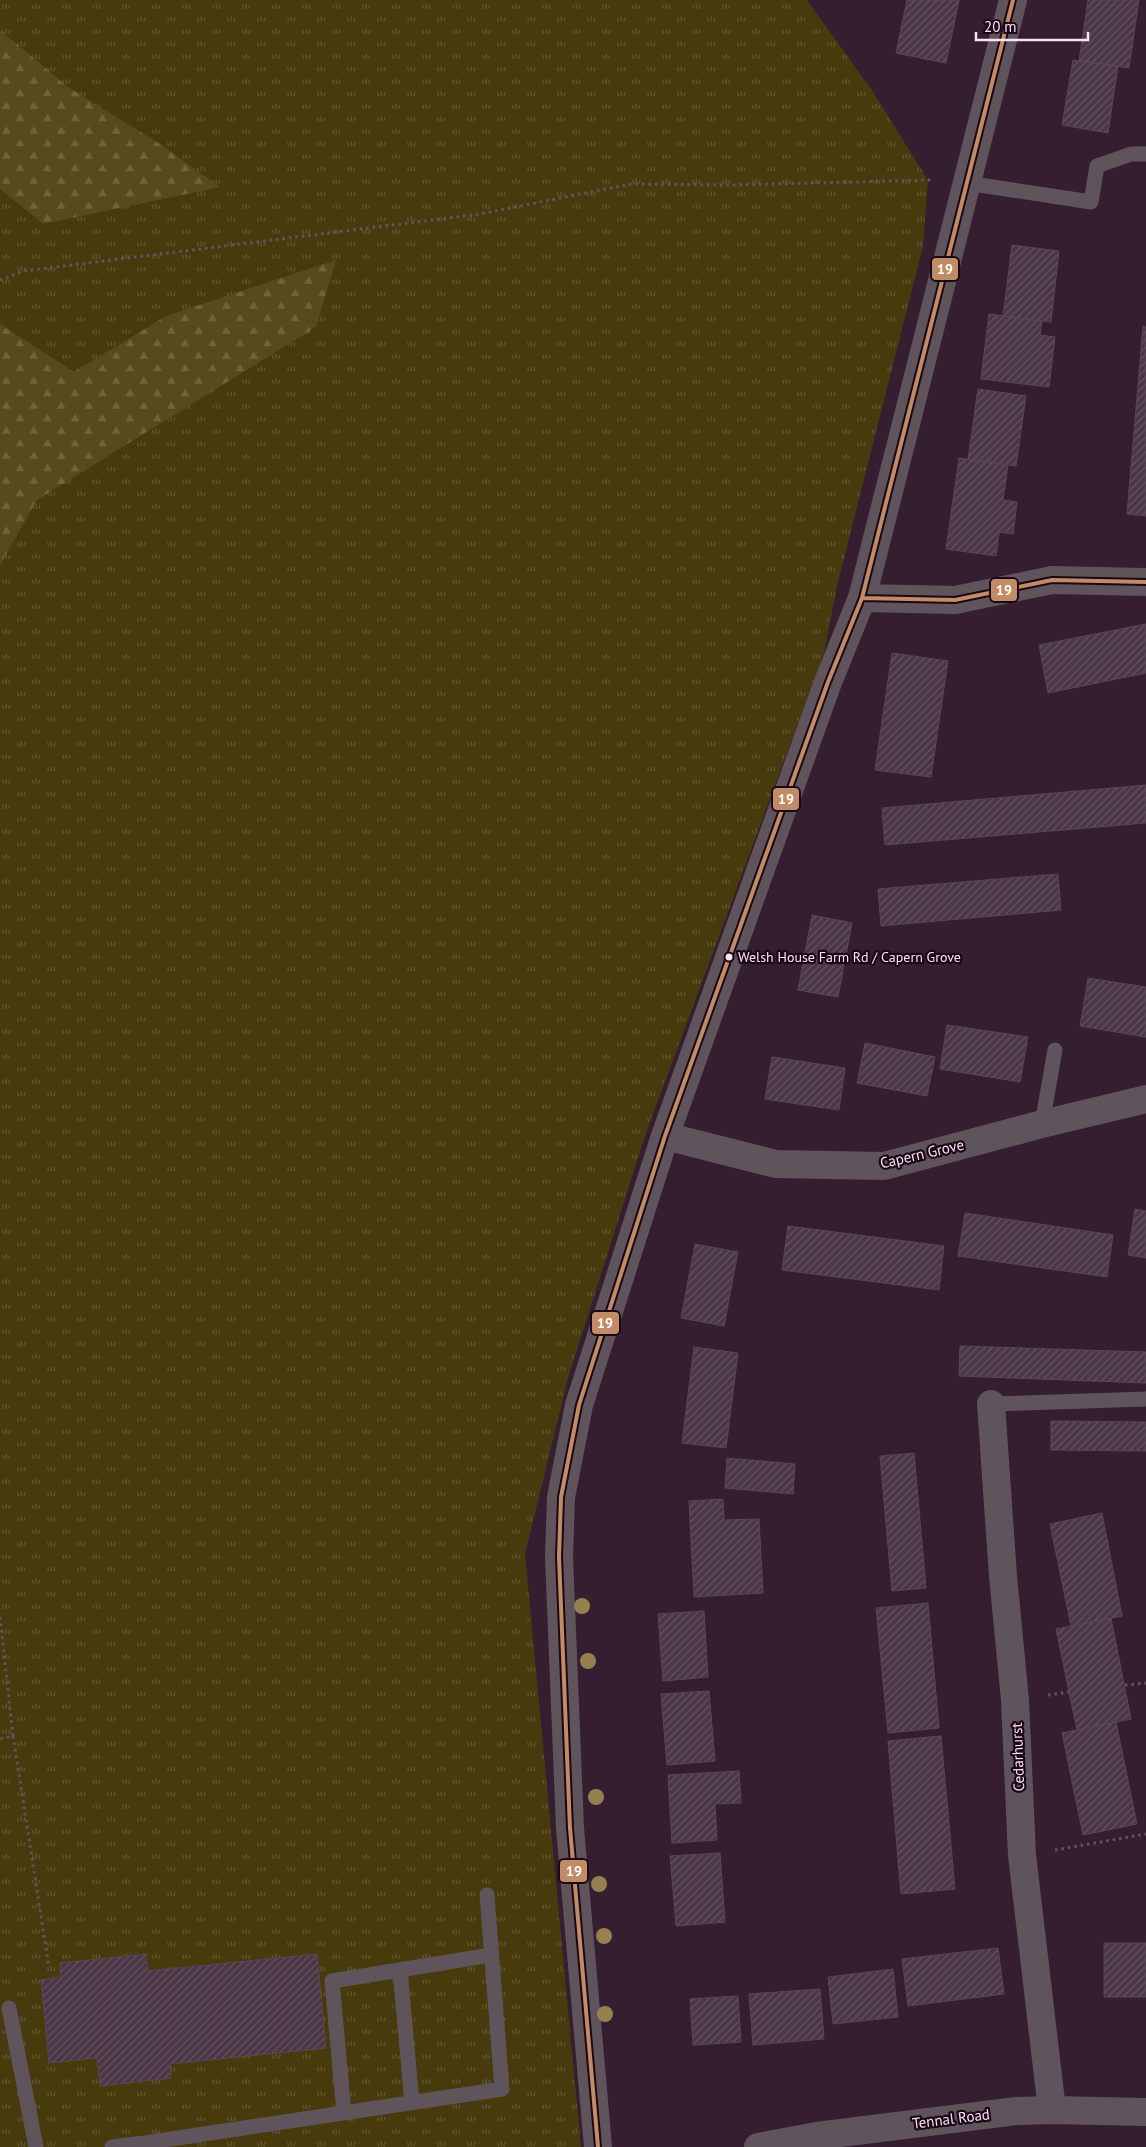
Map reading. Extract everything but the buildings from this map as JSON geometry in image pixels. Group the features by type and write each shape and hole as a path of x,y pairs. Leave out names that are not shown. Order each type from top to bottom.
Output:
{"street":[{"path":"598,2147 570,1828 559,1557 561,1497 579,1405 665,1136 828,682 862,598 1013,0"},
{"path":"862,598 955,600 1052,580 1146,582"},
{"name":"Capern Grove","path":"665,1136 776,1164 884,1166 1042,1124 1146,1099"},
{"name":"Cedarhurst","path":"991,1404 1003,1576 1015,1700 1022,1856 1052,2110"},
{"name":"Tennal Road","path":"758,2147 826,2135 1017,2111 1146,2112"}],"lane":[{"path":"966,183 1091,202 1097,166 1132,154 1146,154"},
{"path":"1042,1124 1055,1050"},
{"path":"991,1404 1146,1399"},
{"path":"112,2147 145,2145 502,2089 486,1895"},
{"path":"344,2113 332,1981 491,1955"},
{"path":"400,1970 412,2103"},
{"path":"9,2008 36,2147"}],"path":[{"path":"0,280 24,271 480,214 631,184 731,185 928,180 966,183"},
{"path":"0,1617 12,1736 49,1967"},
{"path":"1124,1685 1146,1684"},
{"path":"0,1739 12,1736"},
{"path":"1022,1856 1146,1834"}],"green space":[{"path":"0,0 807,0 873,92 928,180 923,246 837,586 824,653 646,1133 568,1378 525,1554 581,2147 0,2147"},
{"path":"0,30 68,87 160,144 220,187 43,224 0,189"},
{"path":"336,260 316,327 37,500 0,565 0,324 74,372 166,316"}],"transit line":[{"name":"19","path":"598,2147 570,1828 559,1557 561,1497 579,1405 665,1136 828,682 862,598 1013,0"},
{"name":"19","path":"862,598 955,600 1052,580 1146,582"}],"place":[{"name":"Welsh House Farm Rd / Capern Grove","path":"729,957"}]}
